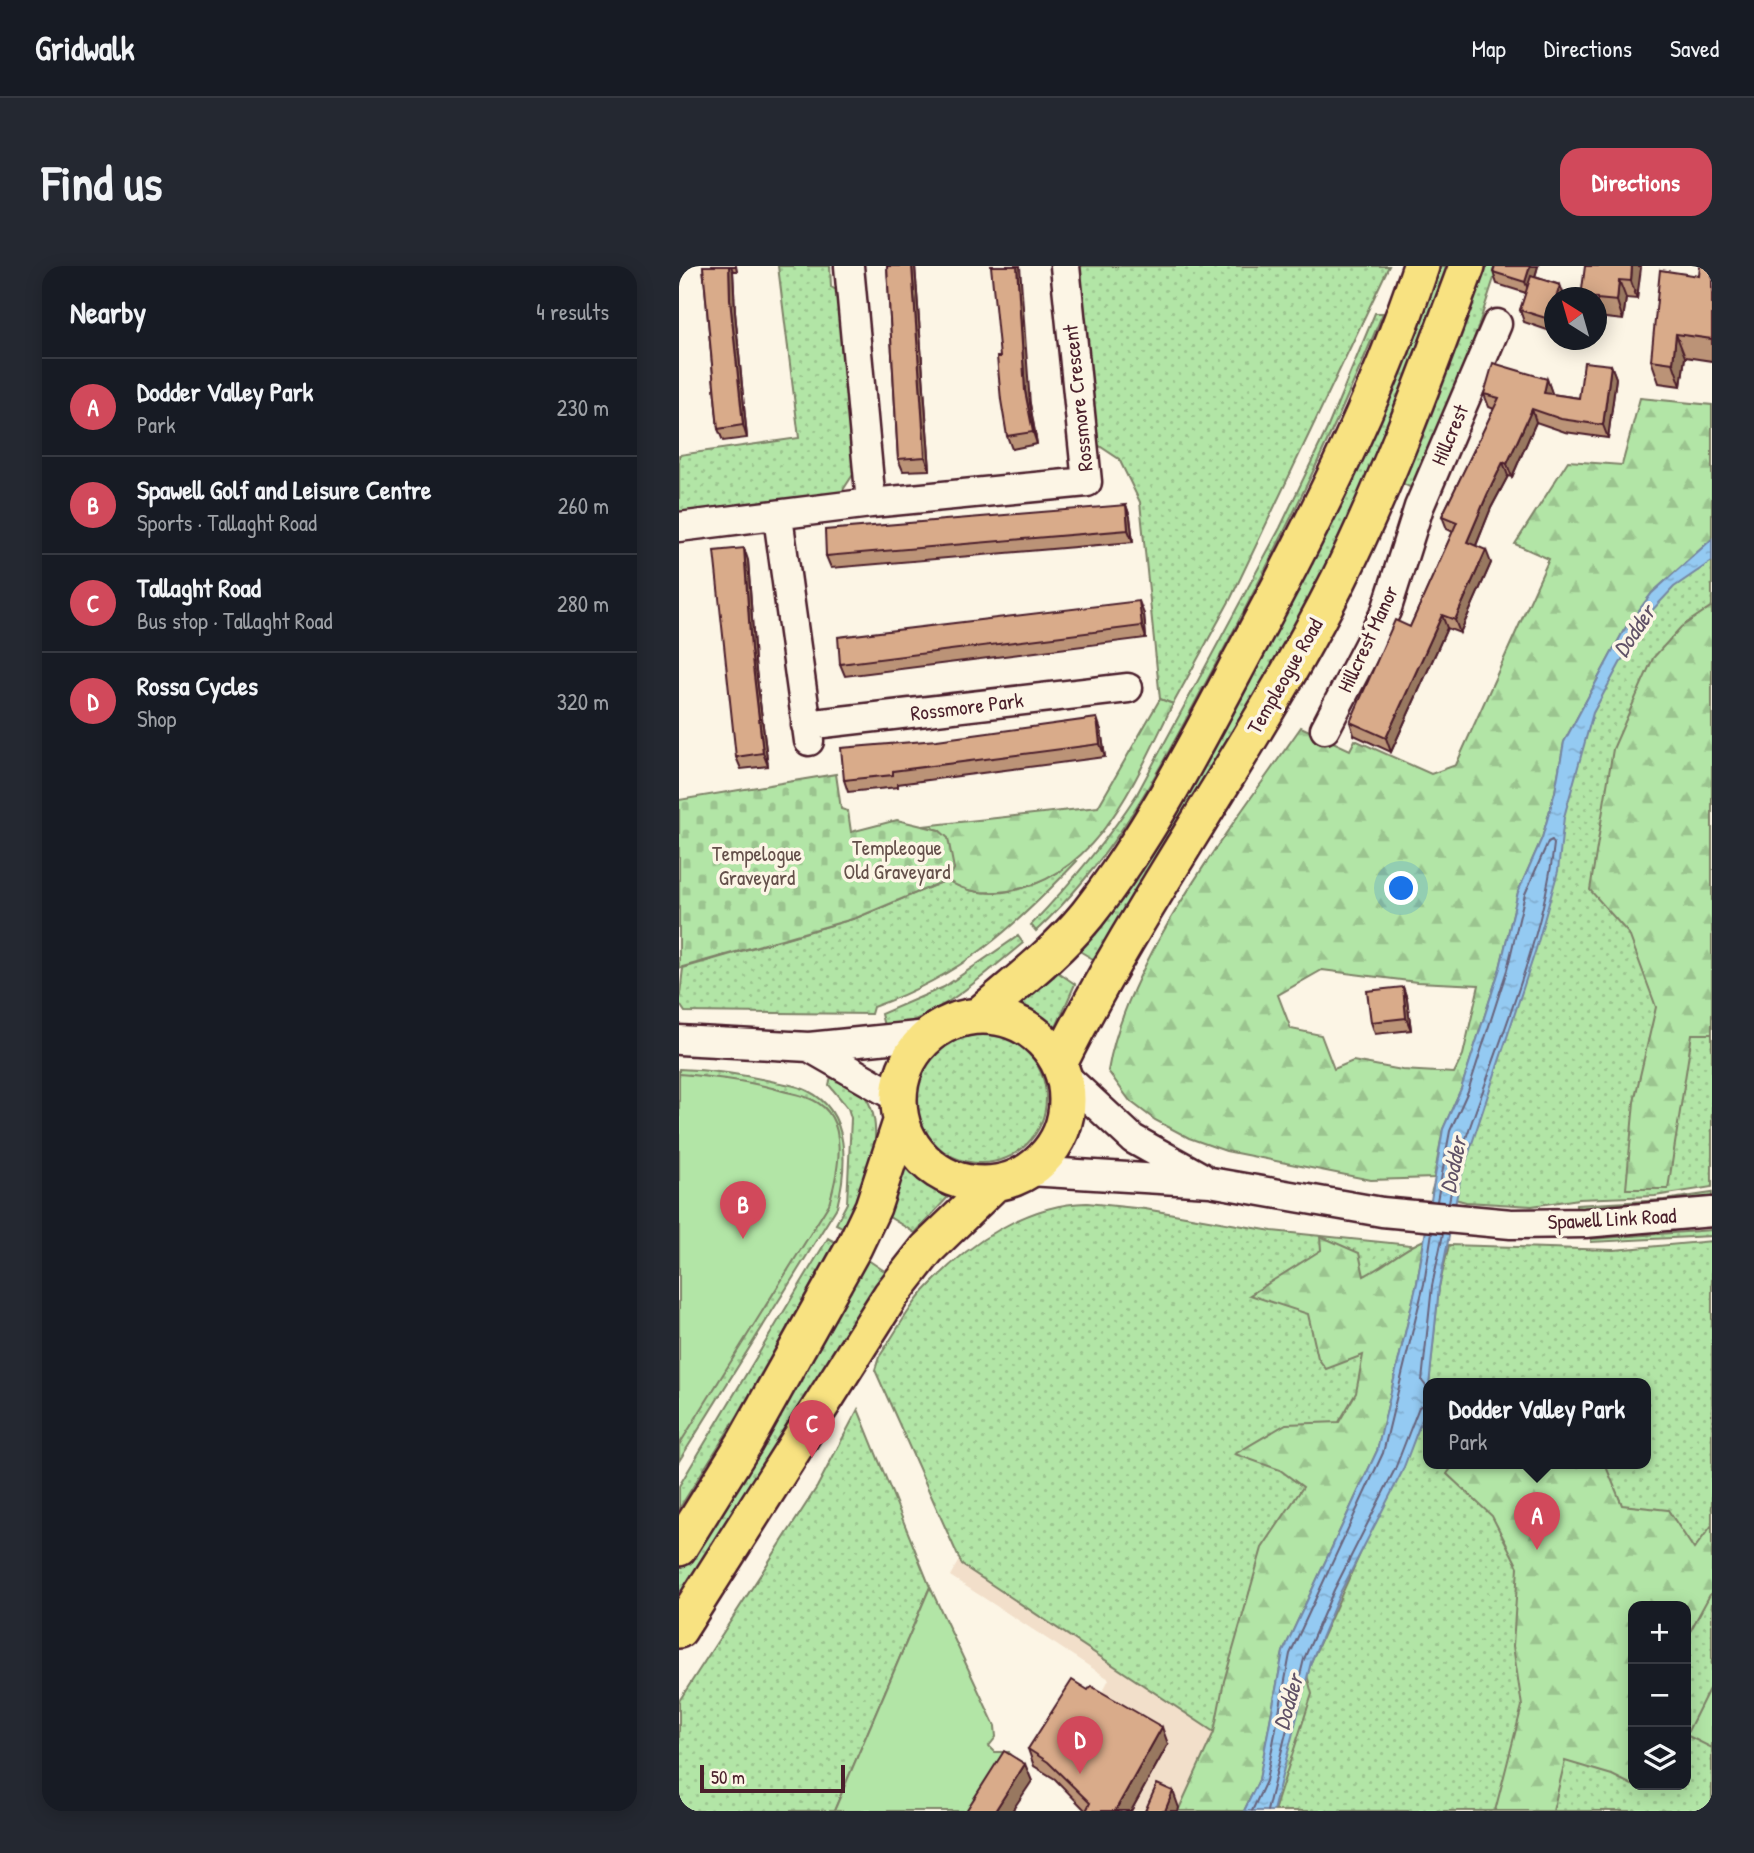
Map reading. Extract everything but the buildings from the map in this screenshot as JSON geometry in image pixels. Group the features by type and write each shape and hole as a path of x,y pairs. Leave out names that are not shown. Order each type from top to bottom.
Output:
{"main road":[{"path":"978,1016 1033,968 1084,917 1130,858 1161,806 1294,561 1357,426 1407,308 1421,266"},
{"name":"Templeogue Road","path":"1062,1070 1096,991 1270,705 1339,579 1382,487 1467,266"},
{"path":"679,1548 745,1442 854,1247 873,1207 900,1110 902,1074 912,1053 928,1035 951,1021 978,1016 1003,1018 1026,1027 1046,1043 1062,1070 1067,1097 1065,1119 1057,1140 1044,1158 1028,1171 993,1185 927,1249 891,1295 679,1630"},
{"path":"900,1110 910,1143 925,1162 945,1175 967,1183 993,1185"}],"street":[{"path":"849,266 871,503"},
{"name":"Rossmore Crescent","path":"679,527 778,517 871,503 1087,482 1065,266"},
{"name":"Hillcrest","path":"1419,507 1497,324"},
{"path":"1382,487 1419,507"},
{"name":"Hillcrest Manor","path":"1325,729 1386,611 1419,507"},
{"name":"Rossmore Park","path":"778,517 808,733 1128,688"},
{"path":"679,1040 809,1047 928,1035"},
{"path":"809,1047 900,1110"},
{"path":"1062,1070 1133,1139 1210,1182"},
{"path":"1028,1171 1210,1182"},
{"name":"Spawell Link Road","path":"1210,1182 1382,1212 1511,1224 1585,1223 1712,1212"}],"shaded area":[{"path":"959,1560 962,1565 1214,1732 1178,1811 1087,1811 1064,1788 1069,1779 1051,1777 1034,1766 1078,1697 1097,1703 1109,1679 950,1576"}],"green space":[{"path":"778,266 830,266 831,287 838,291 856,470 839,496 679,512 679,455 799,438"},
{"path":"1079,266 1389,266 1231,598 1173,704 1160,699 1140,502 1119,459 1092,441"},
{"path":"1434,266 1453,266 1363,490 1280,658 1138,894 1093,959 1071,946"},
{"path":"1487,266 1498,266 1458,388 1414,489 1401,483"},
{"path":"1375,313 1383,313 1302,495 1173,744 1114,841 1065,902 1036,931 1031,925 1087,862 1137,794 1280,528 1327,429"},
{"path":"1640,398 1712,405 1712,539 1652,593 1624,630 1564,742 1555,792 1542,838 1518,892 1500,968 1461,1089 1443,1129 1434,1178 1371,1180 1226,1151 1189,1138 1155,1120 1130,1101 1108,1071 1119,1028 1137,983 1187,892 1301,727 1350,750 1355,740 1431,774 1456,765 1549,559 1515,544 1568,461 1622,465","holes":["1322,970 1417,982 1479,985 1463,1055 1454,1073 1402,1070 1353,1061 1334,1069 1321,1035 1291,1029 1278,995"]},
{"path":"1712,539 1712,1187 1655,1196 1579,1199 1532,1206 1466,1202 1431,1193 1511,929 1518,892 1624,630"},
{"path":"1712,606 1712,1034 1692,1034 1668,1189 1626,1189 1634,1102 1656,1007 1629,934 1590,890 1613,749 1653,658 1681,627"},
{"path":"1160,699 1173,704 1128,792 1090,846 1067,867 1039,882 1008,891 976,891 962,888 947,880 954,869 939,830 923,826 1098,807"},
{"name":"Tempelogue Graveyard","path":"836,774 841,809 848,811 851,832 897,820 939,830 948,838 954,869 947,880 856,918 679,968 679,800"},
{"path":"1077,861 1031,908 985,948 934,980 873,1007 871,1014 685,1012 679,1003 683,968 856,918 947,880 980,892 1013,891 1046,879"},
{"path":"1018,936 1023,943 959,995 924,1016 885,1030 881,1014 944,987"},
{"path":"1053,969 1075,984 1053,1034 1028,1013 1010,1007"},
{"path":"981,1033 1006,1038 1027,1052 1041,1073 1046,1098 1041,1123 1027,1144 1006,1158 981,1163 956,1158 935,1144 921,1123 916,1098 921,1073 935,1052 956,1038"},
{"path":"679,1069 748,1076 808,1091 822,1100 832,1112 839,1126 844,1158 837,1207 679,1461"},
{"path":"832,1072 860,1090 870,1105 875,1122 872,1159 844,1228 836,1224 847,1203 851,1118 848,1108 829,1085"},
{"path":"679,1074 752,1083 809,1098 825,1108 833,1119 839,1147 836,1177 829,1204 679,1445"},
{"path":"905,1164 918,1179 948,1197 915,1233 886,1215"},
{"path":"1712,1193 1712,1201 1576,1210 1576,1205 1664,1200"},
{"path":"1087,1203 1145,1209 1272,1231 1421,1246 1214,1732 962,1565 875,1370 879,1357 915,1302 962,1255 1021,1218 1065,1205"},
{"path":"1712,1230 1712,1236 1591,1242 1591,1239"},
{"path":"1320,1236 1359,1253 1364,1276 1424,1240 1417,1283 1377,1451 1283,1652 1259,1780 1244,1811 1178,1811 1214,1732 1224,1681 1262,1548 1303,1487 1280,1470 1235,1454 1286,1424 1339,1422 1356,1393 1363,1355 1326,1369 1318,1358 1308,1314 1250,1295 1321,1250"},
{"path":"828,1238 835,1242 738,1415 679,1509 679,1486"},
{"path":"1712,1241 1712,1811 1273,1811 1311,1662 1423,1415 1423,1469 1651,1469 1651,1378 1430,1378 1439,1287 1449,1245 1614,1250"},
{"path":"865,1258 886,1272 679,1604 679,1567"},
{"path":"858,1409 930,1587 834,1811 679,1811 679,1701 817,1487"},
{"path":"1450,1469 1607,1469 1622,1505 1668,1510 1694,1549 1712,1525 1712,1591 1691,1630 1691,1601 1628,1601 1628,1783 1612,1775 1565,1761 1553,1811 1495,1811 1522,1706 1513,1646 1518,1567 1492,1516 1447,1474"},
{"path":"930,1587 995,1726 996,1737 989,1746 995,1752 1009,1752 1010,1757 977,1811 834,1811"},
{"path":"1307,1675 1312,1694 1274,1811 1268,1811"},
{"path":"1712,1683 1712,1748 1691,1738 1691,1725"}],"water":[{"name":"Dodder","path":"1712,539 1712,561 1674,587 1644,619 1593,713 1564,817 1558,871 1536,949 1460,1180 1439,1287 1430,1378 1423,1378 1423,1417 1402,1472 1340,1593 1311,1662 1273,1811 1244,1811 1259,1780 1283,1652 1377,1451 1417,1283 1443,1129 1461,1089 1500,968 1518,892 1542,838 1555,792 1564,742 1624,630 1652,593"}],"place":[{"name":"Spawell Golf and Leisure Centre","path":"743,1239"},
{"name":"Tallaght Road","path":"812,1458"},
{"name":"Dodder Valley Park","path":"1537,1550"},
{"name":"Rossa Cycles","path":"1080,1774"}],"park label":[{"name":"Templeogue Old Graveyard","path":"897,860"}]}
